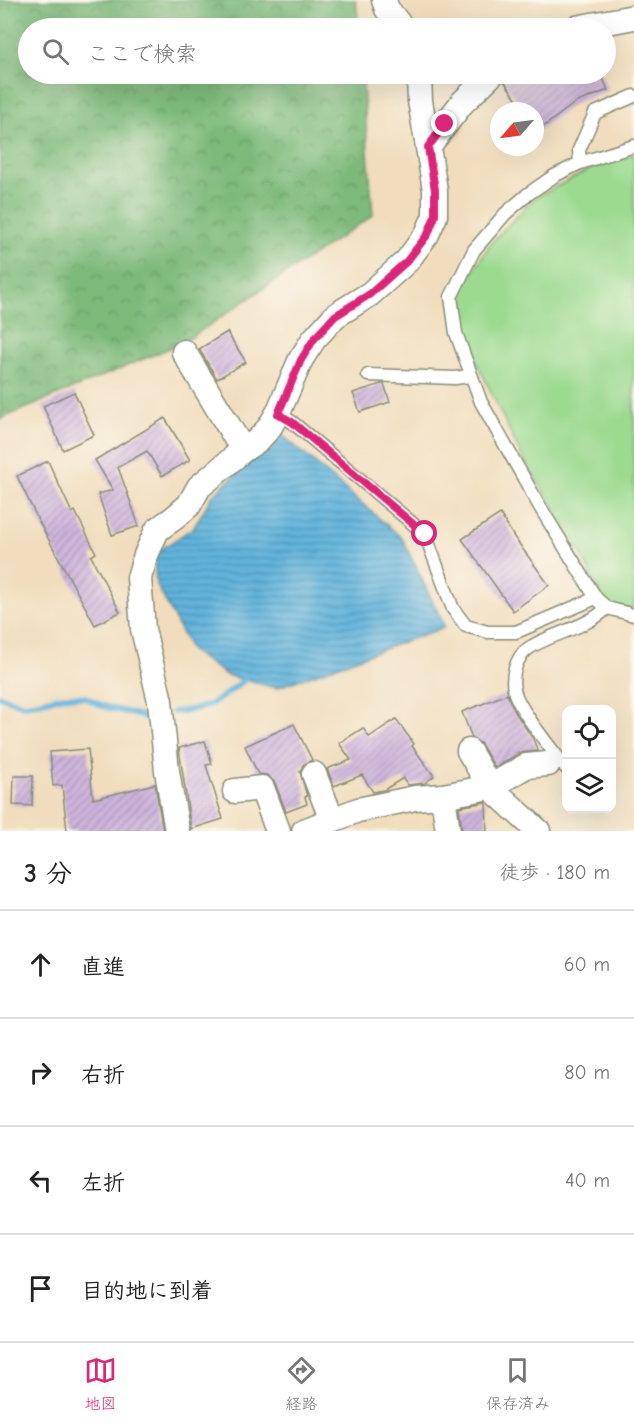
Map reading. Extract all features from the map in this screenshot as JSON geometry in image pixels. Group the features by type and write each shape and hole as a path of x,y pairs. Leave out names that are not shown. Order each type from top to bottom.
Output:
{"street":[{"path":"384,0 394,18"},
{"path":"616,20 634,17"},
{"path":"177,831 167,771 160,701 143,629 139,578 157,530 189,504 199,487 257,441 269,428 278,414 301,360 314,339 335,316 370,294 407,261 428,234 435,216 435,190 420,101 419,84"},
{"path":"428,147 462,103 482,84"},
{"path":"184,352 243,450"},
{"path":"469,751 490,787 538,831"},
{"path":"304,831 358,810 415,798 443,796 490,787 526,766 557,766"},
{"path":"314,774 332,820"},
{"path":"235,791 262,788 278,831"},
{"path":"443,796 448,831"}],"lane":[{"path":"580,163 579,150 595,113 634,96"},
{"path":"634,146 580,163 537,188 505,214 474,250 451,297 456,333 470,376 481,402 529,488 596,598 607,608 634,615"},
{"path":"368,375 455,378 470,376"},
{"path":"278,414 292,422 425,534 453,609 466,626 488,632 516,632 596,598"},
{"path":"557,766 514,690 515,665 527,649 596,618 607,608"}],"green space":[{"path":"0,0 356,0 358,18 18,18 18,84 363,84 373,215 184,342 0,419"},
{"path":"634,154 634,608 607,608 577,545 521,455 461,329 462,288 491,243 533,199 590,169"}],"water":[{"path":"280,433 402,538 445,627 276,688 226,675 191,651 156,583 154,554 194,527 212,496"}],"building":[{"path":"506,84 605,84 608,90 575,103 544,126 544,102 519,102"},
{"path":"227,332 246,362 217,379 199,349"},
{"path":"384,384 390,402 360,412 353,393"},
{"path":"74,392 94,435 63,450 43,406"},
{"path":"165,418 190,460 162,476 147,451 118,467 139,526 112,535 98,494 113,490 95,460"},
{"path":"48,461 72,513 75,511 96,553 91,556 120,612 95,625 17,476"},
{"path":"500,514 549,585 513,611 462,539"},
{"path":"507,694 538,751 519,753 495,768 481,744 472,738 462,712"},
{"path":"396,719 434,776 425,783 408,785 403,778 384,790 373,792 362,775 334,786 327,769 351,760 339,743 363,728 369,737"},
{"path":"294,724 312,760 303,765 300,772 307,804 286,812 275,783 267,775 258,774 245,746"},
{"path":"205,741 212,764 206,765 223,819 191,829 179,748"},
{"path":"88,749 93,799 155,784 163,831 67,831 62,785 53,786 50,752"},
{"path":"14,776 33,776 32,806 13,805"},
{"path":"486,802 487,831 462,831 459,807"}],"waterway":[{"path":"173,712 212,704 244,680"},
{"path":"0,696 24,705 65,696 85,697 103,706 149,718"}],"route":[{"path":"425,534 292,422 278,414 301,360 314,339 335,316 370,294 407,261 428,234 435,216 435,190 428,147 445,124"}]}
